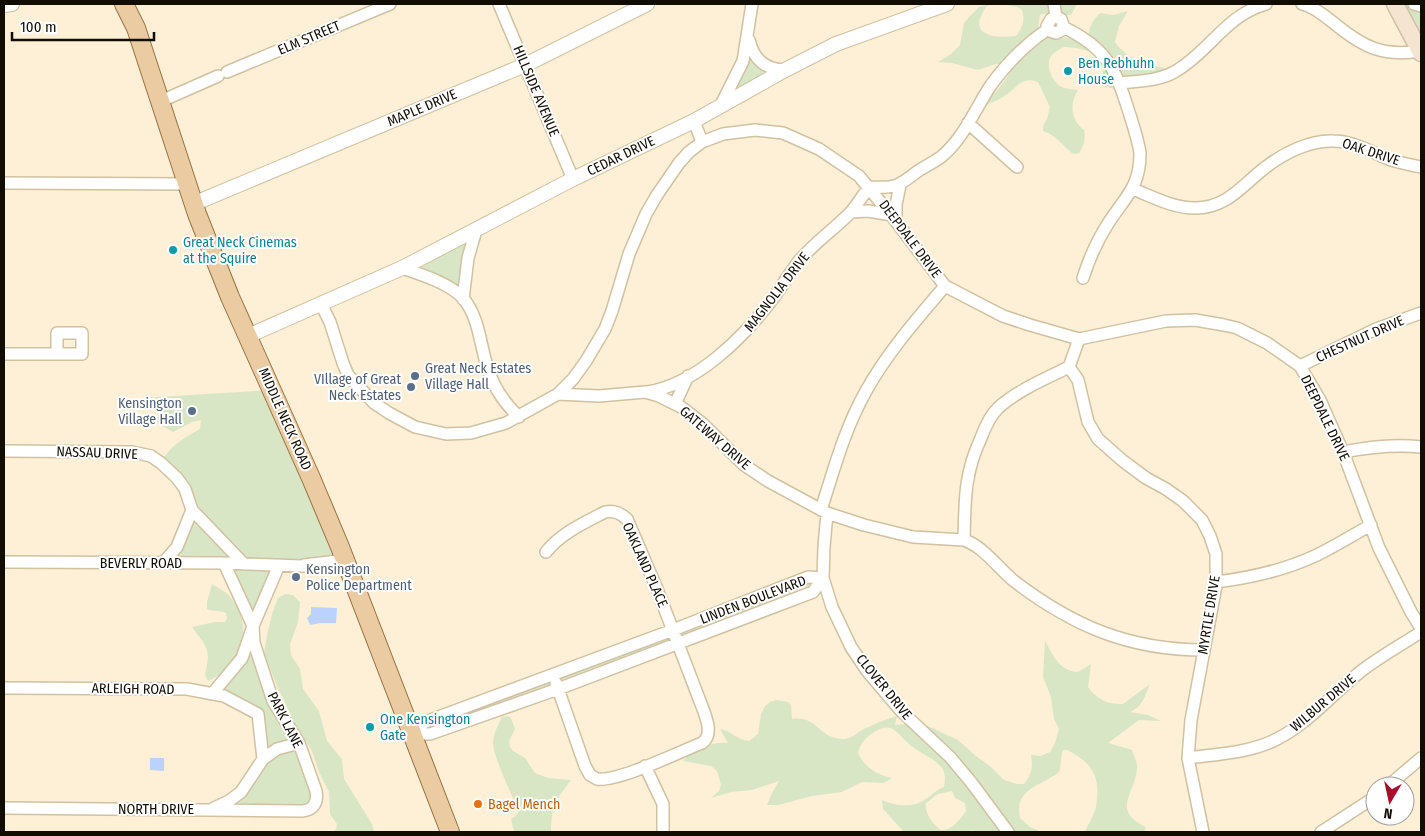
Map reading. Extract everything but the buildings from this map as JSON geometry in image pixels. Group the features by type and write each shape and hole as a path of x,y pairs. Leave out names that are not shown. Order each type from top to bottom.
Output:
{"main road":[{"name":"MIDDLE NECK ROAD","path":"124,4 136,28 193,204 247,335 312,478 346,560 450,832"},
{"path":"1395,4 1421,51"}],"street":[{"path":"4,5 12,4"},
{"name":"ELM STREET","path":"159,102 390,4"},
{"name":"HILLSIDE AVENUE","path":"499,4 573,179"},
{"name":"MAPLE DRIVE","path":"193,204 524,64 647,4"},
{"path":"721,105 743,61 752,4"},
{"name":"CEDAR DRIVE","path":"247,335 279,328 298,314 402,268 573,179 694,121 836,44 947,4"},
{"path":"1048,29 1056,33 1062,30 1063,27 1062,21 1056,17 1054,4"},
{"path":"870,187 900,185 940,158 952,146 1007,64 1030,42 1048,29 1049,21 1056,17 1059,4"},
{"path":"1120,83 1159,78 1175,71 1189,62 1239,16 1254,7 1266,4"},
{"path":"1302,4 1322,14 1354,40 1369,47 1391,53 1421,51"},
{"path":"1414,4 1421,6"},
{"path":"1063,27 1080,35 1098,49 1110,63 1120,83 1140,153 1140,164 1133,189 1109,223 1087,265 1083,278"},
{"path":"748,36 753,53 763,64 785,70"},
{"path":"694,121 702,142"},
{"path":"968,123 1017,166"},
{"name":"DEEPDALE DRIVE","path":"558,394 573,380 604,329 612,311 629,254 646,214 679,163 702,142 723,134 764,130 783,134 819,149 859,176 870,187 945,286 1003,316 1079,338 1166,321 1195,320 1237,328 1267,343 1300,366 1320,400 1343,452 1379,548 1421,628"},
{"name":"OAK DRIVE","path":"1133,189 1176,206 1196,208 1211,205 1235,195 1266,166 1284,155 1311,144 1333,140 1350,143 1391,160 1421,167"},
{"path":"4,183 186,184"},
{"path":"851,212 868,211 894,218 900,185"},
{"name":"MAGNOLIA DRIVE","path":"646,392 664,388 688,376 727,349 745,332 771,301 799,262 851,212 870,187"},
{"path":"463,298 468,258 476,230"},
{"path":"402,268 425,276 463,298 477,324 486,365 495,389 519,417"},
{"name":"CLOVER DRIVE","path":"945,286 907,331 866,390 840,447 824,511 823,578 843,633 867,671 901,710 950,757 988,803 1008,832"},
{"path":"321,304 330,322 348,375 374,403 401,421 433,432 470,433 492,428 519,417 558,394"},
{"name":"CHESTNUT DRIVE","path":"1300,366 1376,328 1421,313"},
{"path":"247,335 268,322 298,314"},
{"path":"964,540 965,490 968,473 973,454 988,422 998,409 1015,396 1068,367 1079,338"},
{"path":"4,354 58,354"},
{"name":"MYRTLE DRIVE","path":"1068,367 1078,380 1088,422 1098,438 1123,461 1183,501 1202,520 1216,554 1216,582 1191,720 1188,758 1203,832"},
{"path":"675,404 688,376"},
{"name":"GATEWAY DRIVE","path":"558,394 599,396 646,392 675,404 702,423 744,465 768,481 824,511 864,525 913,537 964,540 979,548 1012,579 1045,604 1077,622 1147,646 1167,649 1204,650"},
{"path":"1343,452 1381,445 1402,444 1421,447"},
{"name":"NASSAU DRIVE","path":"4,451 132,452 144,454 162,463 178,478 192,510 244,564"},
{"path":"163,563 176,547 192,510"},
{"name":"OAKLAND PLACE","path":"546,552 554,542 566,533 605,512 620,513 626,519 635,536 679,644 708,724 708,735 705,741 645,766"},
{"path":"1216,582 1267,572 1296,563 1317,554 1371,524"},
{"name":"BEVERLY ROAD","path":"4,562 224,563 329,567 346,560"},
{"name":"PARK LANE","path":"224,563 253,626 254,643 273,701 299,743 317,795 316,803 308,811"},
{"path":"212,694 242,658 253,626 279,565"},
{"name":"LINDEN BOULEVARD","path":"412,734 425,722 673,630 808,577 823,578"},
{"name":"LINDEN BOULEVARD","path":"412,734 430,734 679,644 813,592 823,578"},
{"path":"769,592 775,607"},
{"name":"WILBUR DRIVE","path":"1188,758 1242,750 1276,739 1296,728 1359,673 1421,632"},
{"path":"553,674 578,748 590,775 600,780 622,775 645,766 663,804 663,832"},
{"name":"ARLEIGH ROAD","path":"4,688 186,689 224,696 258,714"},
{"path":"263,759 258,714 273,701"},
{"path":"436,718 441,730"},
{"path":"210,810 229,801 241,792 263,759 277,748 299,743"},
{"path":"1400,776 1421,758"},
{"path":"1321,832 1365,803"},
{"name":"NORTH DRIVE","path":"4,808 308,811"}],"green space":[{"path":"1007,4 1077,4 1071,15 1047,13 1040,15 1038,28 1049,36 1062,38 1089,33 1090,27 1100,13 1113,15 1128,11 1119,26 1115,42 1131,58 1165,68 1157,80 1149,86 1141,88 1111,88 1100,84 1103,64 1092,53 1064,47 1052,55 1049,60 1049,69 1055,82 1064,88 1078,90 1073,101 1073,112 1076,122 1084,130 1085,139 1079,153 1073,154 1055,138 1043,131 1050,107 1038,82 1027,80 1001,98 983,106 1004,81 1013,64 996,64 978,70 952,63 938,62 951,54 960,45 964,23 979,7 988,5 979,22 980,28 984,32 998,36 1016,36 1023,24 1022,10"},
{"path":"1397,4 1421,7 1421,44"},
{"path":"748,43 779,71 725,101"},
{"path":"468,240 461,292 410,268"},
{"path":"272,390 346,560 279,565 253,626 224,563 163,563 192,510 161,463 173,447 200,429 201,420 192,422 173,432 155,422 161,411 141,402 141,398"},
{"path":"823,578 813,592 430,734 412,734 425,722 740,603"},
{"path":"212,584 231,598 242,622 243,634 242,646 230,666 208,681 205,675 208,659 207,649 192,627 225,622 227,618 226,613 207,609"},
{"path":"285,594 293,595 300,602 298,622 290,645 291,655 300,669 303,689 319,711 327,741 342,759 344,779 372,824 374,832 333,832 337,824 330,814 329,792 319,772 312,751 295,724 278,688 264,653 272,614 278,598"},
{"path":"253,626 254,643 316,791 313,807 210,810 229,801 263,759 258,714 212,694 242,658"},
{"path":"1045,640 1057,661 1066,669 1078,672 1091,664 1088,687 1103,700 1123,704 1150,684 1141,704 1130,712 1148,715 1161,721 1139,720 1108,743 1132,750 1137,769 1127,808 1129,815 1135,821 1146,827 1144,832 1085,832 1096,807 1096,779 1089,766 1083,760 1067,750 1063,750 1059,772 1030,789 1021,800 1019,808 1020,818 1030,827 1041,832 976,832 972,830 969,832 904,832 883,809 882,800 901,805 917,804 944,787 945,775 942,768 936,762 913,747 890,728 879,729 869,736 863,742 858,753 864,763 872,770 892,778 884,783 862,782 842,792 812,796 778,805 767,805 779,781 752,790 731,792 711,798 719,791 721,785 717,771 711,766 683,761 692,753 704,747 716,743 728,743 720,729 749,741 758,734 761,714 765,706 776,700 788,702 791,705 792,719 808,720 823,732 835,738 849,738 864,729 897,716 895,725 921,723 958,740 1004,780 1024,784 1031,770 1031,755 1040,756 1050,752 1059,729 1054,719 1051,697 1043,677","holes":["952,791 955,798 965,803 966,811 952,827 941,830 930,818 926,810 926,803 938,794"]},
{"path":"508,716 511,718 515,729 509,741 513,751 525,758 535,773 548,778 571,780 553,809 551,832 514,831 511,819 517,815 519,810 499,766 493,743 495,732 502,717"}],"water":[{"path":"311,607 337,608 336,623 310,625 307,618 311,614"},
{"path":"150,758 164,758 164,771 150,770"}],"place":[{"name":"Ben Rebhuhn House","path":"1068,71"},
{"name":"Great Neck Cinemas at the Squire","path":"173,250"},
{"name":"Great Neck Estates Village Hall","path":"415,376"},
{"name":"VIllage of Great Neck Estates","path":"411,387"},
{"name":"Kensington Village Hall","path":"192,411"},
{"name":"Kensington Police Department","path":"296,577"},
{"name":"One Kensington Gate","path":"370,727"},
{"name":"Bagel Mench","path":"478,804"}]}
